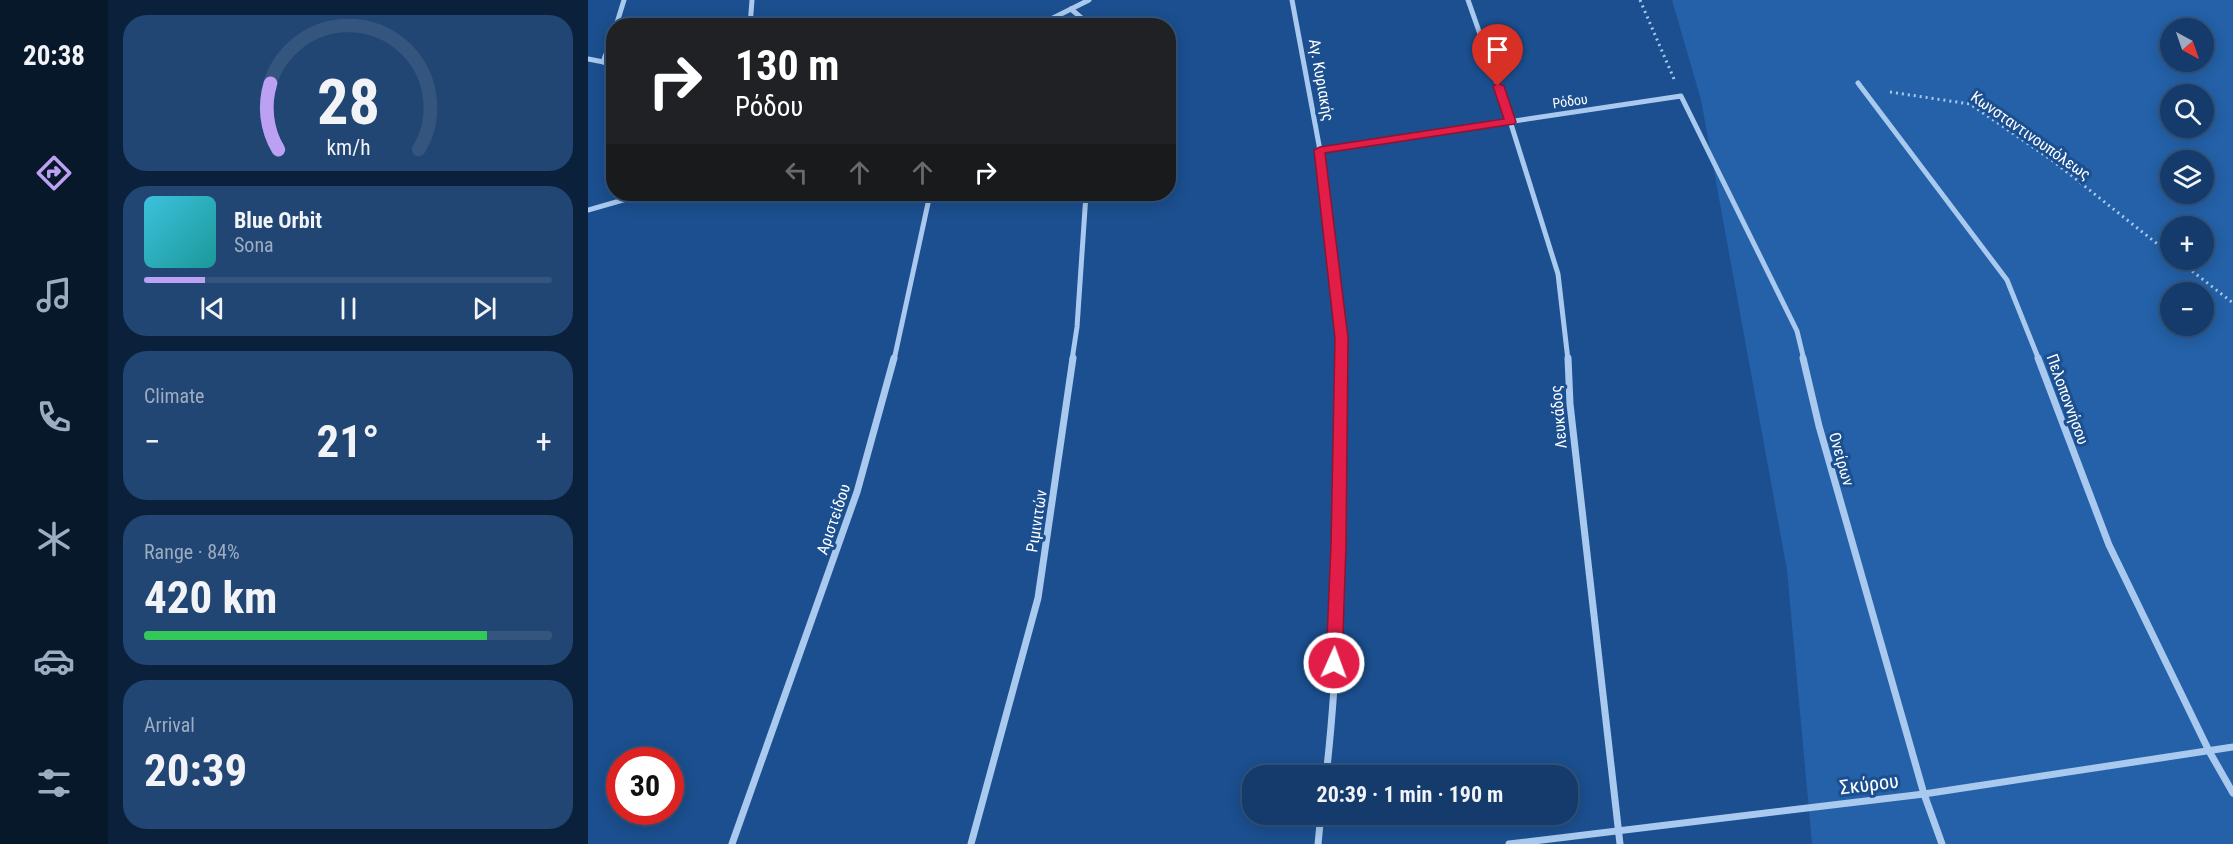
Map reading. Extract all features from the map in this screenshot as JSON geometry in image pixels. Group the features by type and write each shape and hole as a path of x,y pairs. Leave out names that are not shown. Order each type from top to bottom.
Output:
{"street":[{"path":"618,18 624,0"},
{"path":"751,18 752,0"},
{"path":"1053,18 1089,0"},
{"name":"Αγ. Κυριακής","path":"1292,0 1320,150 1342,338 1339,545 1331,734 1327,765"},
{"name":"Λευκάδος","path":"1468,0 1510,122 1558,274 1566,330 1570,404 1620,844"},
{"path":"1071,9 1082,18"},
{"path":"603,62 606,54"},
{"path":"588,59 606,63"},
{"name":"Πελοποννήσου","path":"1858,83 2007,280 2109,545 2209,751 2233,793"},
{"name":"Ρόδου","path":"1320,150 1681,96"},
{"name":"Ονείρων","path":"1681,96 1797,331 1819,426 1924,794 1942,844"},
{"path":"588,210 620,201"},
{"name":"Αριστείδου","path":"732,844 857,492 902,329 929,201"},
{"name":"Ριμινιτών","path":"971,844 1038,598 1077,327 1086,201"},
{"name":"Σκύρου","path":"1509,844 1924,794 2233,747"},
{"path":"1318,844 1321,825"}],"path":[{"path":"1640,0 1681,96"},
{"name":"Κωνσταντινουπόλεως","path":"1858,83 1894,93 1916,97 1956,99 1970,104 2053,161 2160,246"},
{"path":"2191,270 2233,303"}],"shaded area":[{"path":"1672,0 2233,0 2233,844 1812,844 1787,570 1701,100"}],"route":[{"path":"1334,663 1339,545 1342,338 1320,150 1510,122 1498,86"}]}
